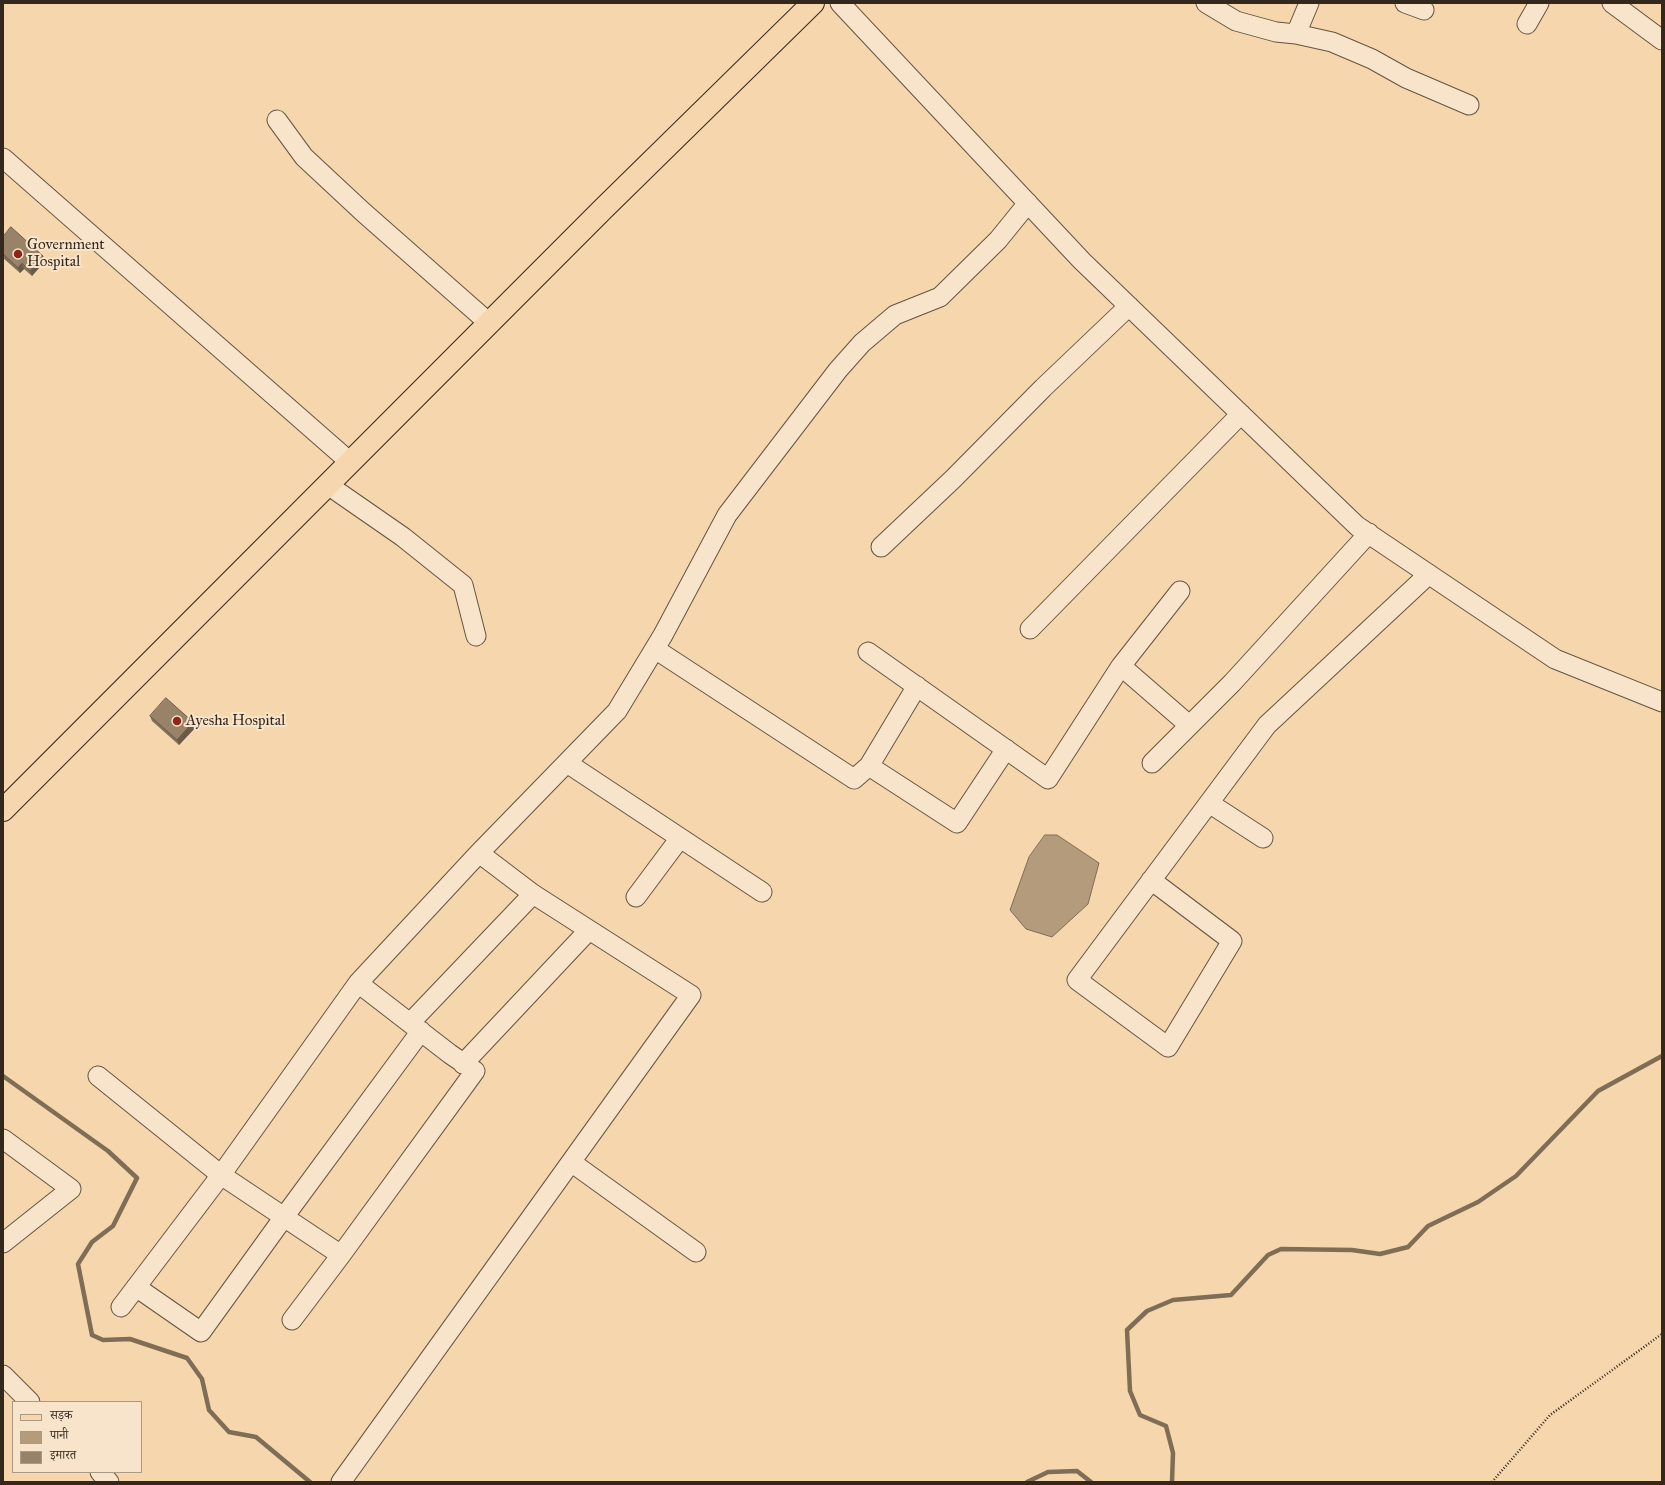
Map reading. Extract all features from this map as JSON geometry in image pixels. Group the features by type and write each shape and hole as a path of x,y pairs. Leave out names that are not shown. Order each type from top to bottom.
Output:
{"main road":[{"path":"3,810 350,462 813,3"}],"street":[{"path":"840,3 1082,261 1357,526 1555,659 1662,702"},
{"path":"1206,3 1236,21 1276,32 1296,34 1332,42 1372,60 1406,78 1469,105"},
{"path":"1296,34 1309,3"},
{"path":"1405,3 1424,10"},
{"path":"1527,24 1539,3"},
{"path":"1612,3 1662,40"},
{"path":"277,120 304,156 363,212 489,324"},
{"path":"3,158 350,462"},
{"path":"121,1307 221,1176 358,983 479,853 617,711 655,649 727,515 838,370 862,343 896,316 940,297 998,240 1028,204"},
{"path":"881,547 953,479 1021,409 1129,306"},
{"path":"1030,629 1241,414"},
{"path":"328,484 403,537 463,585 476,636"},
{"path":"1152,763 1232,683 1369,533"},
{"path":"1151,880 1232,941 1168,1047 1077,980 1151,880 1208,803 1267,725 1429,574"},
{"path":"868,652 1048,779 1121,666 1180,591"},
{"path":"655,649 854,780 869,766 917,686"},
{"path":"1121,666 1189,726"},
{"path":"869,766 957,823 1006,749"},
{"path":"567,763 762,892"},
{"path":"1208,803 1263,838"},
{"path":"636,897 680,838"},
{"path":"341,1482 691,995 533,894 479,853"},
{"path":"136,1287 201,1332 284,1217 415,1027 533,894"},
{"path":"463,1064 589,930"},
{"path":"292,1320 475,1071 463,1064 358,983"},
{"path":"98,1076 221,1176 341,1255"},
{"path":"3,1139 71,1189 3,1243"},
{"path":"571,1162 696,1252"},
{"path":"3,1374 29,1401"},
{"path":"101,1473 109,1482"}],"path":[{"path":"1492,1482 1550,1415 1662,1334"}],"water":[{"path":"1045,835 1057,835 1099,863 1088,904 1052,937 1026,929 1010,910 1029,857"}],"building":[{"path":"11,227 43,256 30,271 22,263 18,268 3,254 3,237"},
{"path":"166,698 193,722 177,740 150,716"}],"waterway":[{"path":"1172,1482 1173,1453 1166,1426 1140,1415 1130,1391 1127,1330 1147,1311 1173,1300 1231,1295 1268,1255 1281,1249 1352,1250 1380,1254 1408,1247 1428,1226 1478,1202 1516,1176 1598,1091 1662,1056"},
{"path":"3,1076 108,1151 137,1178 113,1226 92,1242 78,1264 92,1335 103,1340 130,1339 187,1358 202,1379 209,1410 229,1432 256,1437 310,1482"},
{"path":"1027,1482 1048,1472 1077,1471 1091,1482"}],"place":[{"name":"Government Hospital","path":"18,254"},
{"name":"Ayesha Hospital","path":"177,721"}]}
